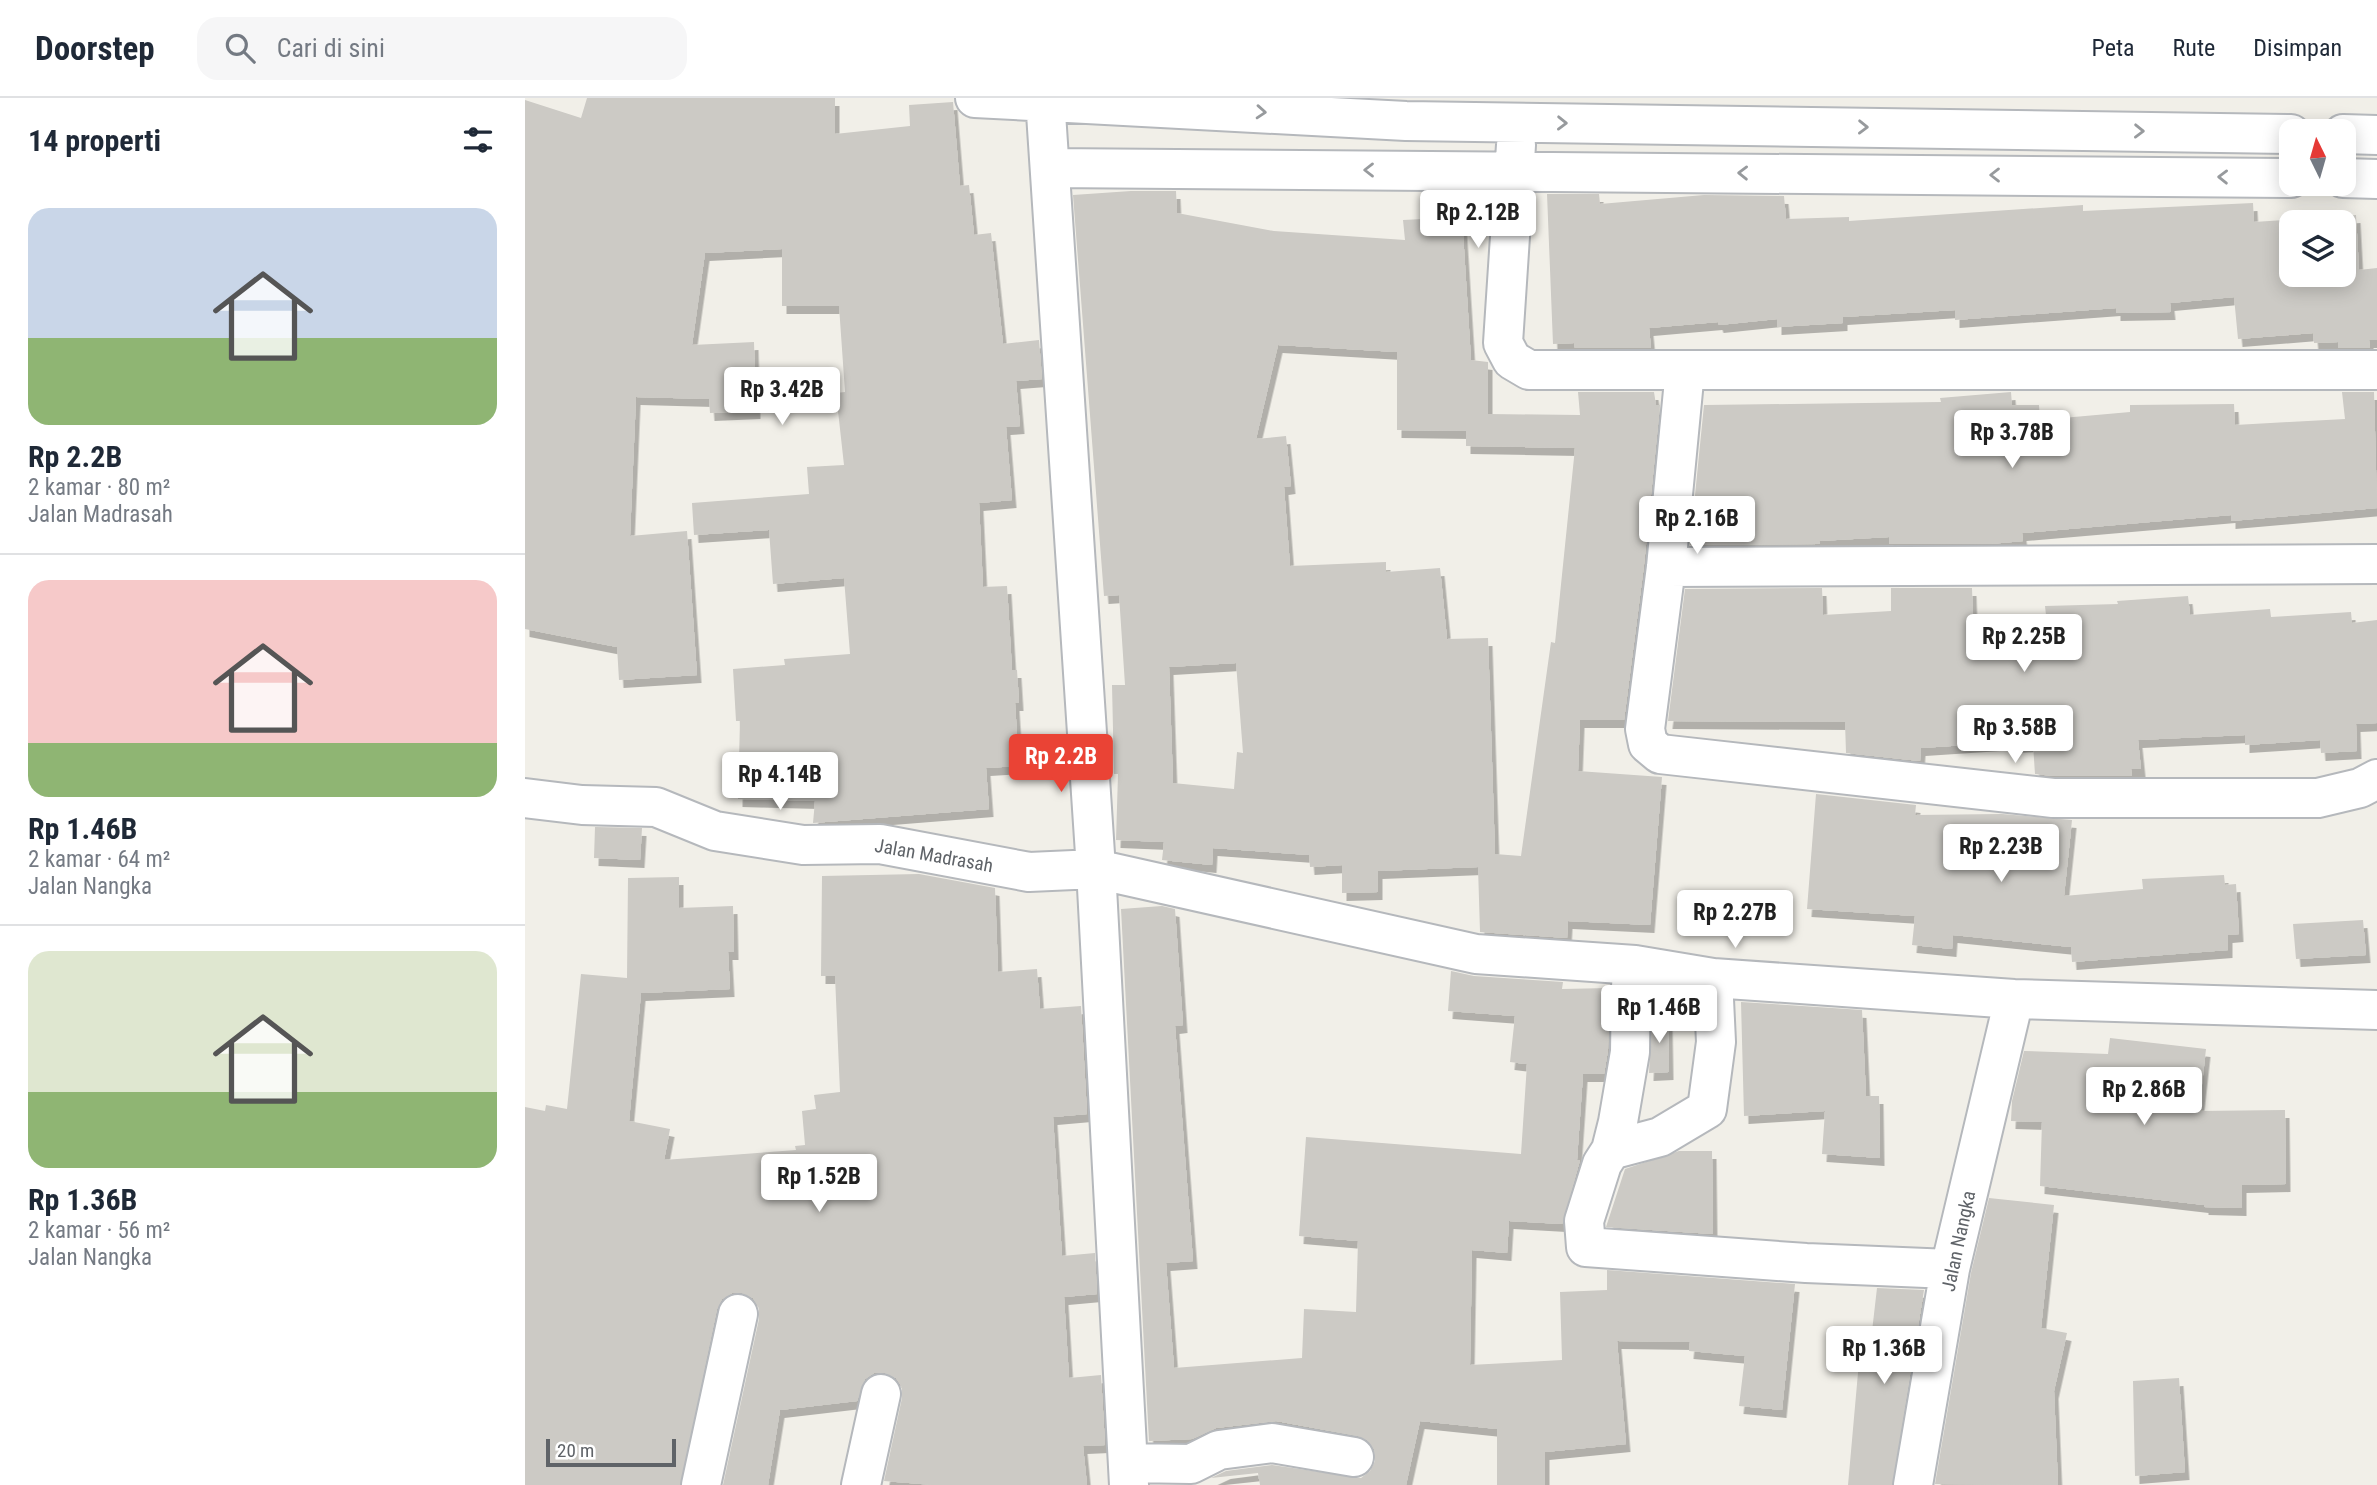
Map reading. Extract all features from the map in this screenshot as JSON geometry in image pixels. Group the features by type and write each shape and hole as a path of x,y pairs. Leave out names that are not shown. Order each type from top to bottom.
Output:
{"street":[{"path":"975,98 1184,108 1405,110 1519,122 2279,134"},
{"path":"1046,101 1096,869 1128,1474 1191,1464 1219,1450 1272,1443 1354,1457"},
{"path":"1519,122 1512,171 1503,343 1512,360 1529,370 2377,370"},
{"path":"1802,173 1803,126"},
{"path":"2086,176 2087,130"},
{"path":"2356,134 2377,135"},
{"path":"1050,168 2279,178"},
{"path":"2356,178 2377,179"},
{"path":"1685,370 1666,567 1645,729 1648,744 1660,754 2053,799 2318,798 2360,788 2377,779"},
{"path":"1666,567 2377,564"},
{"name":"Jalan Madrasah","path":"525,798 582,805 656,807 715,831 803,845 880,844 1030,872 1096,869 1476,954 1635,965 1713,978 2014,999 2377,1010"},
{"path":"1635,965 1631,986 1630,1052 1611,1150 1602,1164 1584,1222 1586,1247 1806,1263 1950,1269"},
{"path":"1611,1150 1660,1137 1707,1109 1713,1085 1716,1042 1713,978"},
{"name":"Jalan Nangka","path":"1913,1485 1950,1269 2014,999"},
{"path":"701,1485 712,1420 737,1314"},
{"path":"861,1485 881,1394"}],"building":[{"path":"587,98 835,98 835,134 910,126 909,105 953,102 960,186 969,185 974,235 991,233 1003,344 1039,340 1042,379 1016,381 1020,426 1006,427 1012,500 979,503 983,587 1007,586 1012,670 1017,670 1019,703 1015,703 1019,766 986,768 989,809 813,823 815,801 738,799 740,721 736,721 733,669 785,665 784,659 850,654 844,578 773,584 769,530 694,535 692,503 809,494 807,467 844,465 836,393 845,392 839,306 782,306 782,249 705,253 692,345 754,342 756,411 710,413 709,399 636,397 630,536 687,531 697,675 619,680 617,647 525,629 525,100 581,118"},
{"path":"1176,191 1177,213 1274,231 1405,240 1403,220 1462,217 1471,360 1488,362 1488,414 1580,415 1578,392 1654,392 1656,405 1660,405 1644,565 1624,720 1580,720 1578,771 1662,777 1650,925 1568,921 1567,938 1480,932 1478,867 1378,871 1378,892 1342,893 1342,865 1310,867 1309,855 1213,848 1212,865 1162,860 1164,842 1116,840 1118,774 1114,774 1112,685 1125,685 1119,595 1104,596 1073,195","holes":["1278,345 1397,352 1397,430 1466,431 1466,446 1575,448 1555,643 1551,642 1521,856 1495,854 1488,638 1447,639 1440,568 1386,572 1386,562 1290,566 1284,487 1291,486 1286,436 1256,439","1236,663 1243,753 1237,752 1234,789 1173,783 1169,667"]},
{"path":"1547,194 1599,194 1600,204 1704,195 1784,196 1786,219 1849,217 1849,221 2083,205 2083,211 2253,203 2254,222 2279,220 2279,287 2356,287 2356,215 2359,270 2377,268 2377,340 2369,340 2370,348 2338,348 2338,342 2314,343 2313,333 2238,339 2234,297 2170,303 2171,312 2116,313 2116,308 1955,320 1955,310 1843,317 1843,323 1777,327 1777,319 1719,325 1718,322 1649,328 1651,348 1575,348 1574,343 1553,344"},
{"path":"2011,392 2012,405 2039,405 2040,420 2130,412 2130,405 2234,404 2235,425 2345,419 2342,392 2374,392 2377,508 2231,521 2231,515 2022,533 2023,541 1990,544 1889,544 1889,537 1819,541 1820,544 1690,545 1704,405 1941,402 1940,398"},
{"path":"1822,588 1823,615 1891,611 1891,588 1972,588 1973,618 2046,615 2045,606 2118,604 2117,601 2188,596 2190,615 2270,609 2271,617 2351,612 2352,623 2377,620 2377,723 2356,724 2357,751 2321,753 2320,740 2245,745 2245,735 2138,740 2141,769 2131,769 2132,776 2054,776 2035,774 2033,744 2012,745 2012,742 1921,748 1920,761 1846,753 1845,722 1668,721 1685,589"},
{"path":"1816,794 1916,805 1915,815 2002,814 2072,820 2064,896 2143,889 2142,879 2224,875 2225,885 2236,884 2239,934 2228,935 2228,950 2072,962 2071,947 1953,935 1952,949 1912,945 1915,916 1807,909"},
{"path":"595,827 642,828 640,860 594,858"},
{"path":"919,874 995,888 998,972 1037,969 1040,1009 1081,1006 1087,1114 1053,1117 1062,1256 1095,1253 1097,1294 1064,1297 1069,1378 1101,1375 1105,1445 1083,1446 1087,1485 934,1485 884,1481 902,1387 896,1378 885,1373 874,1373 865,1379 857,1401 780,1410 768,1485 723,1485 759,1319 759,1308 753,1298 742,1293 732,1293 722,1299 717,1309 680,1485 525,1485 525,1107 545,1111 546,1105 567,1109 581,974 627,978 628,878 679,877 679,908 733,906 734,952 728,952 730,989 641,993 629,1121 670,1129 664,1160 796,1150 795,1146 805,1145 802,1111 816,1109 814,1095 840,1092 835,976 821,976 822,876"},
{"path":"1162,906 1175,909 1183,1025 1175,1026 1193,1261 1166,1263 1174,1368 1302,1358 1304,1309 1356,1312 1358,1241 1299,1236 1306,1137 1521,1154 1527,1064 1510,1062 1515,1016 1448,1011 1451,971 1474,976 1563,982 1562,989 1609,988 1608,1050 1604,1074 1583,1074 1577,1160 1580,1160 1562,1224 1509,1221 1507,1253 1472,1250 1470,1365 1562,1360 1560,1292 1607,1290 1607,1270 1795,1284 1782,1410 1739,1406 1745,1356 1689,1351 1690,1342 1617,1341 1626,1444 1545,1452 1545,1485 1497,1485 1497,1429 1420,1421 1406,1485 1260,1485 1258,1473 1211,1478 1226,1471 1272,1465 1361,1478 1370,1471 1375,1461 1374,1449 1367,1440 1358,1436 1276,1421 1216,1428 1192,1439 1149,1441 1121,909"},
{"path":"2363,920 2366,955 2296,959 2293,924"},
{"path":"1741,1002 1862,1010 1866,1096 1879,1096 1880,1158 1822,1154 1825,1111 1744,1116"},
{"path":"1652,1016 1668,1016 1669,1072 1649,1073"},
{"path":"2110,1038 2206,1049 2199,1111 2285,1110 2286,1184 2242,1185 2242,1208 2204,1207 2040,1186 2042,1122 2011,1121 2012,1101 2024,1051 2108,1054"},
{"path":"1679,1151 1712,1151 1713,1234 1606,1227 1625,1169"},
{"path":"1989,1198 2054,1205 2041,1328 2067,1333 2054,1391 2058,1485 1935,1484 1971,1273"},
{"path":"1877,1288 1924,1290 1892,1485 1848,1485 1861,1339 1871,1340"},
{"path":"2179,1378 2185,1472 2135,1476 2133,1381"}]}
